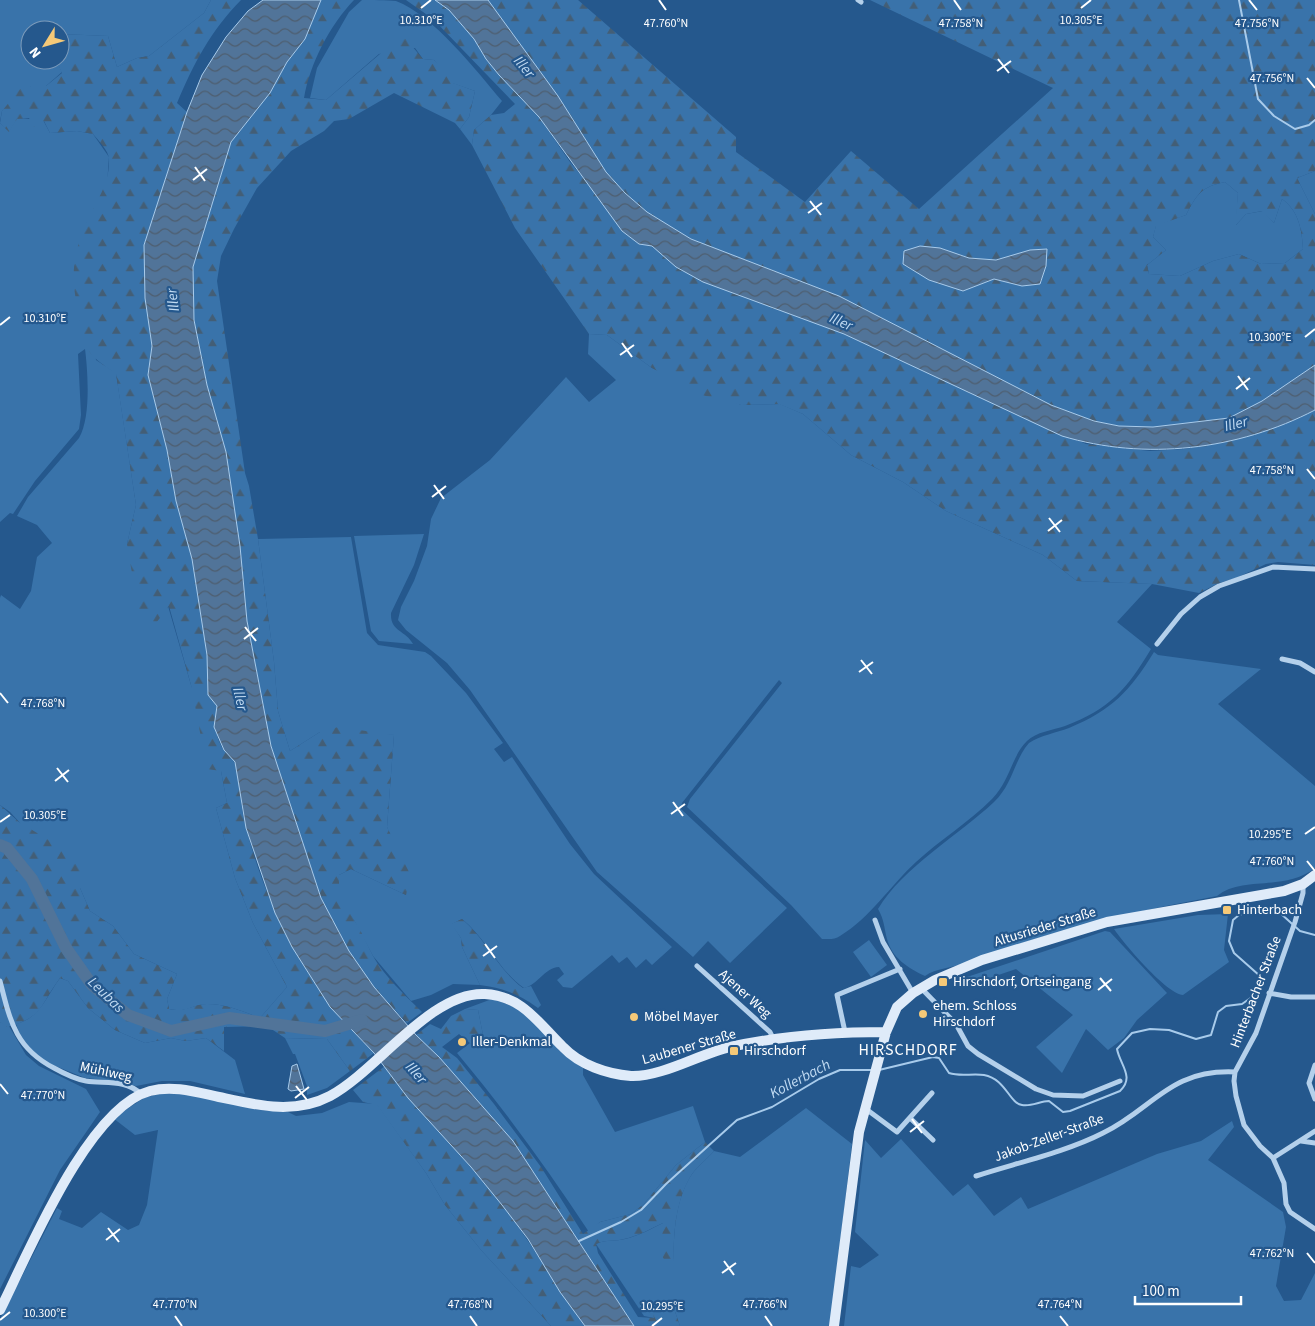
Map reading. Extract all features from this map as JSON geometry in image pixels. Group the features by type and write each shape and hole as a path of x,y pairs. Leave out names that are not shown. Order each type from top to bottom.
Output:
{"street":[{"path":"1157,644 1181,614 1200,597 1219,586 1273,567 1315,570"},
{"path":"1282,659 1300,663 1315,672"},
{"name":"Altusrieder Straße","path":"834,1326 859,1132 886,1032 897,1008 917,990 982,960 1070,932 1173,909 1284,891 1303,884 1315,875"},
{"name":"Hinterbacher Straße","path":"1235,1072 1256,1033 1295,922 1303,893 1303,884"},
{"path":"875,920 876,929 900,969 917,990 956,1024 968,1046 978,1054 1036,1089 1053,1096 1083,1096 1120,1081"},
{"name":"Ajener Weg","path":"697,966 770,1032 774,1040"},
{"path":"845,1032 837,995 900,969"},
{"name":"Mühlweg","path":"0,980 20,1041 30,1053 42,1062 85,1081 127,1086 141,1094"},
{"path":"1269,993 1291,997 1315,997"},
{"name":"Laubener Straße","path":"141,1094 176,1088 263,1106 307,1104 331,1095 443,1005 468,995 488,994 502,996 523,1006 562,1047 582,1062 617,1074 632,1076 661,1071 725,1048 845,1032 886,1032"},
{"path":"1315,1065 1309,1083 1315,1099"},
{"name":"Jakob-Zeller-Straße","path":"976,1176 1102,1134 1180,1080 1220,1071 1235,1072"},
{"path":"1235,1072 1236,1096 1244,1125 1260,1146 1273,1158 1282,1177 1286,1204 1290,1212 1315,1229"},
{"path":"865,1109 896,1132 932,1093"},
{"path":"0,1310 85,1147 115,1112 141,1094"},
{"path":"910,1118 933,1140"},
{"path":"1273,1158 1315,1132"},
{"path":"1300,1141 1315,1142"}],"green space":[{"path":"0,0 211,0 204,13 149,56 137,58 117,67 108,36 70,34 70,20 20,20 20,70 61,70 62,72 46,86 31,86 2,111 0,121"},
{"path":"211,0 241,0 230,11 204,48 177,103 187,112 144,245 145,298 152,346 148,375 167,450 176,501 192,559 207,655 208,695 218,706 216,723 218,738 223,749 235,764 246,828 255,860 279,921 311,978 351,1029 374,1053 350,1071 327,1039 285,1038 267,1026 224,1027 224,1051 206,1038 186,1041 171,1038 145,1043 115,1030 88,1008 68,981 60,978 40,1009 28,1019 7,1027 0,1022 0,805 19,822 83,861 80,888 90,911 113,926 134,954 177,974 167,999 169,1009 180,1010 202,1004 214,1004 234,1008 260,1018 287,987 253,923 235,878 216,808 227,803 221,771 207,769 191,685 169,606 153,627 140,620 127,544 136,505 116,374 98,361 88,350 83,337 76,303 74,280 77,248 86,223 105,185 109,168 109,156 93,134 77,131 50,133 44,121 34,127 29,118 17,119 9,132 0,123 2,111 20,89 31,86 46,86 62,73 61,70 70,70 70,34 108,36 117,67 137,58 149,56 204,13"},
{"path":"321,0 354,0 337,21 322,45 311,71 304,98 326,100 394,42 405,38 423,59 434,60 443,69 454,71 458,76 453,83 475,91 469,117 460,129 455,123 394,93 349,119 334,121 324,131 291,151 257,188 221,256 217,281 245,473 258,539 274,662 278,711 290,751 320,732 338,727 394,735 387,827 411,876 406,895 351,869 339,875 339,884 344,903 373,956 395,985 422,1012 407,1023 374,987 349,951 321,898 271,746 247,621 240,546 226,452 207,385 194,320 193,267 231,142 270,93 287,62 305,39"},
{"path":"362,0 396,1 425,18 480,74 502,101 491,115 474,130 472,145 460,129 469,117 475,91 452,83 434,60 423,59 415,48 379,54 326,100 310,98 317,68 349,12"},
{"path":"406,0 435,0 449,10 474,39 486,59 499,75 539,117 570,162 639,244 651,246 663,254 897,357 1086,444 1150,451 1185,449 1232,441 1297,419 1315,410 1315,565 1278,562 1266,564 1199,593 1152,584 1077,581 1043,555 946,511 903,482 851,455 803,414 779,404 741,405 702,395 652,368 607,335 589,334 515,228 472,145 474,130 491,115 504,113 515,104 433,19"},
{"path":"488,0 578,0 736,137 736,152 805,202 851,151 919,209 1053,88 870,0 1315,0 1315,171 1297,178 1315,214 1315,365 1262,401 1229,418 1153,427 1119,426 1094,421 1051,405 839,296 691,239 647,212 625,193 606,172 558,96","holes":["1225,182 1238,193 1235,226 1246,214 1262,211 1274,223 1282,199 1296,215 1302,235 1303,249 1285,263 1261,264 1239,254 1213,261 1180,276 1149,274 1147,265 1166,250 1153,237 1156,226 1186,215 1201,192 1210,186","940,248 968,257 990,260 1047,249 1022,286 994,279 963,291"]},
{"path":"17,118 43,120 50,133 77,131 93,134 109,157 107,185 86,224 96,360 116,373 136,505 127,544 168,606 191,685 221,771 227,803 216,808 235,878 253,923 287,987 260,1018 234,1008 214,1004 180,1010 169,1009 167,999 177,974 134,954 113,926 90,911 80,888 10,812 0,805 0,598 1,595 20,609 31,591 37,557 52,543 37,525 17,516 28,497 79,438 83,429 88,395 85,349 78,354 81,415 79,429 35,481 13,514 10,513 0,522 0,123 9,131"},
{"path":"1315,171 1315,214 1297,178"},
{"path":"1225,182 1238,193 1236,225 1246,214 1263,211 1274,223 1282,199 1296,215 1302,235 1303,249 1285,263 1261,264 1239,254 1213,261 1180,276 1149,274 1147,265 1166,250 1153,237 1156,225 1186,215 1201,192 1210,186"},
{"path":"589,334 607,335 652,368 741,405 780,404 803,414 851,455 903,482 946,511 1043,555 1077,581 1152,584 1117,622 1151,649 1134,676 1106,705 1081,719 1040,733 1027,741 1018,753 1003,784 992,799 916,862 871,911 836,938 822,939 791,905 687,807 690,799 782,683 779,680 682,803 681,809 787,908 730,963 708,941 693,957 597,872 470,690 447,663 406,630 398,620 401,607 414,581 427,546 431,519 441,498 490,460 566,377 589,402 616,380 588,354"},
{"path":"424,534 414,565 391,613 393,624 413,644 379,641 371,631 354,536"},
{"path":"351,537 367,633 378,645 425,652 466,693 503,743 494,749 504,762 512,757 570,844 594,874 672,947 652,965 646,959 636,968 627,957 619,963 612,955 572,988 563,987 557,980 564,974 559,967 549,970 533,984 524,988 506,972 471,927 462,919 452,924 461,938 462,947 480,985 453,984 431,995 411,1001 373,956 354,920 344,908 338,892 339,875 351,869 406,895 394,844 387,827 394,735 320,732 290,751 278,711 274,662 258,539"},
{"path":"1154,652 1158,655 1261,669 1218,704 1315,786 1315,868 1290,880 1239,886 1217,896 1121,916 1058,932 960,965 934,971 925,976 902,962 889,946 883,920 878,909 889,894 916,865 994,802 1005,788 1029,743 1084,721 1119,698 1137,678"},
{"path":"1228,914 1224,950 1229,962 1183,995 1157,978 1114,929 1198,915"},
{"path":"462,919 471,927 514,980 523,988 531,986 541,1005 538,1008 510,992 480,985 462,947 461,938 451,924"},
{"path":"1105,931 1110,932 1167,993 1137,1020 1124,1038 1108,1050 1086,1029 1062,1073 1036,1047 1073,1015 1016,969 975,983 964,978"},
{"path":"869,940 887,965 871,977 853,952"},
{"path":"60,978 68,981 88,1008 115,1030 145,1043 171,1038 186,1041 206,1038 235,1060 245,1094 190,1081 162,1081 136,1086 116,1081 85,1078 43,1061 22,1040 16,1024 37,1012"},
{"path":"492,999 515,1007 527,1015 567,1056 583,1068 583,1075 615,1132 693,1106 705,1142 676,1165 644,1204 631,1214 600,1222 589,1232 526,1141 457,1053 470,1043 476,1045 484,1040 478,1010 465,1009"},
{"path":"465,1009 478,1010 484,1040 476,1045 470,1043 459,1034 442,1047 457,1058 494,1104 541,1167 583,1234 600,1222 631,1214 644,1204 676,1165 705,1142 714,1151 692,1174 682,1194 675,1228 674,1262 665,1261 661,1254 663,1223 629,1238 596,1244 598,1253 638,1317 654,1318 651,1302 659,1297 671,1300 680,1326 634,1326 513,1141 416,1035 430,1024 441,1029 451,1016"},
{"path":"0,1022 9,1026 26,1055 39,1066 86,1089 100,1112 60,1170 0,1289"},
{"path":"285,1038 327,1039 350,1071 327,1088 307,1095 307,1086 295,1054 293,1054"},
{"path":"385,1066 413,1102 503,1206 585,1326 551,1326 481,1250 445,1205 426,1173 377,1105 363,1102 353,1090"},
{"path":"162,1093 188,1094 260,1110 288,1112 296,1116 322,1113 349,1102 377,1104 426,1173 445,1205 481,1250 551,1326 0,1326 0,1319 57,1208 62,1211 59,1219 82,1228 101,1212 128,1230 139,1225 147,1205 158,1130 135,1135 113,1118 144,1098"},
{"path":"806,1108 852,1144 830,1326 680,1326 671,1300 654,1318 644,1316 596,1244 630,1238 663,1223 674,1262 674,1239 679,1205 682,1194 694,1171 714,1151 740,1157"},
{"path":"1232,1121 1234,1127 1208,1160 1283,1212 1286,1227 1276,1286 1284,1301 1301,1300 1315,1273 1315,1326 844,1326 851,1266 860,1268 879,1255 855,1232 865,1140 881,1158 901,1139 953,1196 968,1184 994,1216 1021,1197 1028,1209 1157,1154 1201,1141"}],"water":[{"name":"Iller","path":"263,0 321,0 305,39 287,62 270,93 231,142 193,267 194,320 207,385 226,452 240,546 247,621 271,746 321,898 349,951 374,987 513,1141 634,1326 585,1326 560,1292 528,1239 502,1205 471,1167 408,1098 374,1053 330,1007 292,947 275,913 246,828 235,762 224,750 214,727 217,706 208,695 207,655 192,559 176,501 167,450 148,375 152,346 145,298 144,245 187,112 202,75 226,37 248,11"},
{"name":"Iller","path":"435,0 488,0 558,96 606,172 625,193 647,212 691,239 839,296 1051,405 1094,421 1119,426 1153,427 1229,418 1262,401 1315,365 1315,410 1285,424 1255,434 1191,447 1158,449 1094,444 1062,436 844,334 703,282 676,267 652,246 639,244 622,231 539,117 499,75 486,59 474,39 449,10"},
{"path":"920,246 940,248 969,258 996,260 1030,250 1047,249 1046,266 1040,284 1022,286 994,279 963,291 929,280 903,264 904,251"},
{"path":"297,1064 304,1089 291,1091 288,1089 292,1066"}],"waterway":[{"path":"1239,0 1258,99 1274,116 1295,129 1309,125 1315,120"},
{"name":"Leubas","path":"0,845 7,848 32,879 66,948 92,985 128,1015 171,1031 229,1018 325,1031 362,1020"},
{"name":"Kollerbach","path":"879,1070 933,1057 939,1058 949,1073 991,1077 1014,1100 1022,1105 1049,1101 1063,1112 1070,1111 1120,1091 1124,1086 1126,1076 1117,1049 1132,1033 1150,1029 1169,1030 1196,1039 1211,1035 1218,1012 1226,1006 1242,1004 1262,990 1260,976 1234,953 1229,941 1233,920 1239,915 1261,907 1269,908 1279,912 1300,931 1315,935"},
{"name":"Kollerbach","path":"579,1241 621,1222 641,1210 666,1184 737,1120 772,1107 819,1079 840,1070 872,1070"}],"place":[{"name":"Hinterbach","path":"1227,910"},
{"name":"Hirschdorf, Ortseingang","path":"943,982"},
{"name":"ehem. Schloss Hirschdorf","path":"923,1014"},
{"name":"Möbel Mayer","path":"634,1017"},
{"name":"Iller-Denkmal","path":"462,1042"},
{"name":"Hirschdorf","path":"734,1051"}],"district":[{"name":"HIRSCHDORF","path":"908,1050"}]}
